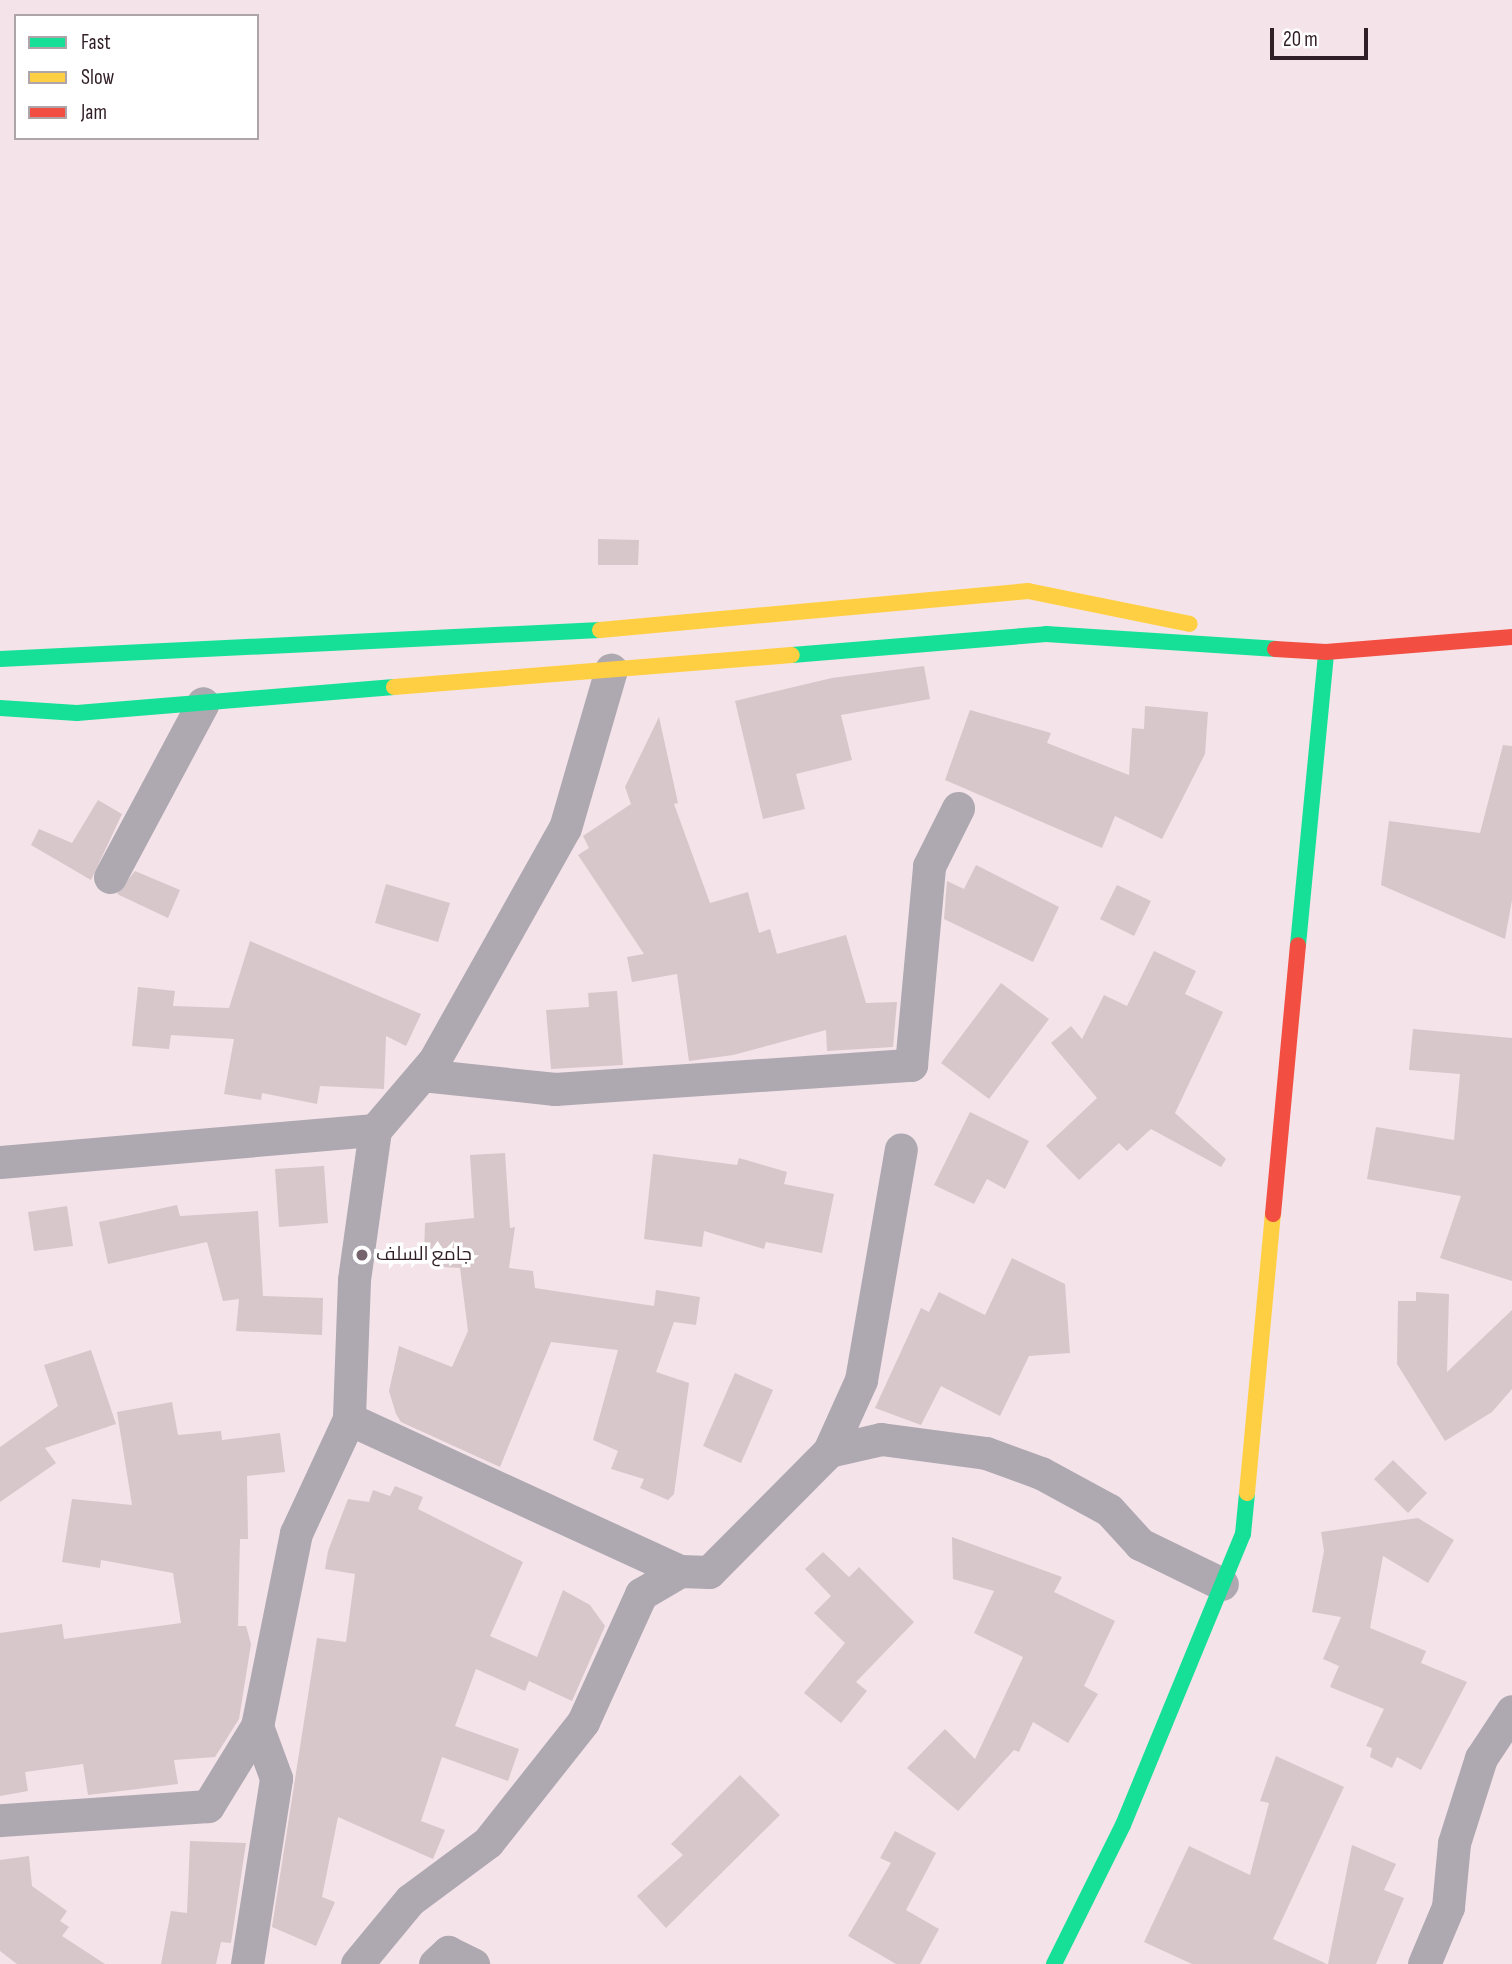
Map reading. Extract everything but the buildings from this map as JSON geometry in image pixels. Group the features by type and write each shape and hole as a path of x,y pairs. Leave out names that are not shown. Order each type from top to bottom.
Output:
{"main road":[{"path":"0,659 550,635 1028,591 1326,652"},
{"path":"0,708 77,713 1046,634 1326,652 1512,637"},
{"path":"1054,1964 1123,1825 1243,1534 1326,652"}],"street":[{"path":"0,1820 208,1806 257,1726 296,1533 349,1419 354,1280 375,1130 422,1075 565,828 611,670"},
{"path":"110,877 204,703"},
{"path":"422,1075 555,1089 911,1065 929,866 958,808"},
{"path":"0,1162 375,1130"},
{"path":"349,1419 680,1571 709,1572 829,1451 861,1380 901,1149"},
{"path":"829,1451 881,1439 986,1453 1041,1473 1109,1510 1140,1544 1222,1584"},
{"path":"357,1964 411,1900 488,1842 583,1722 641,1594 680,1571"},
{"path":"1424,1964 1448,1907 1454,1843 1481,1758 1512,1711"},
{"path":"247,1964 276,1778 257,1726"},
{"path":"435,1964 448,1952 473,1964"}],"traffic: fast":[{"path":"0,659 600,630"},
{"path":"792,655 1046,634 1275,649"},
{"path":"1298,945 1326,652"},
{"path":"0,708 77,713 394,687"},
{"path":"1054,1964 1123,1825 1243,1534 1247,1493"}],"traffic: slow":[{"path":"600,630 1028,591 1190,624"},
{"path":"394,687 792,655"},
{"path":"1247,1493 1273,1214"}],"traffic: jam":[{"path":"1275,649 1326,652 1512,637"},
{"path":"1273,1214 1298,945"}],"place":[{"name":"جامع السلف","path":"362,1255"}]}
